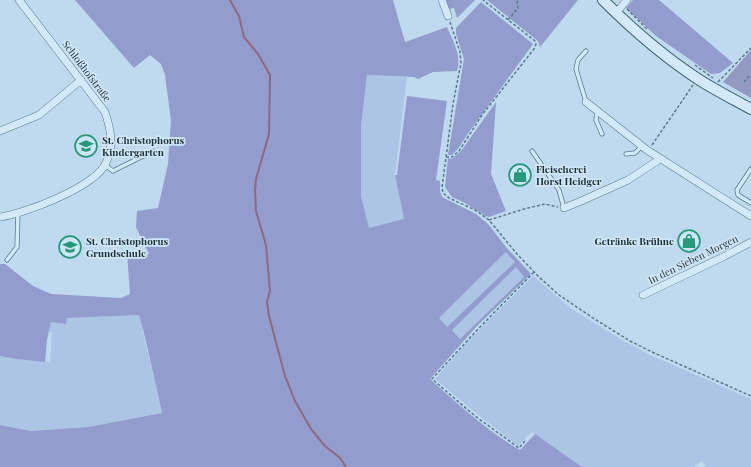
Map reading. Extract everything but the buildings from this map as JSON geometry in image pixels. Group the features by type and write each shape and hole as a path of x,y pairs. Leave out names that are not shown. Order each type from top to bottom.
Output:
{"main road":[{"path":"603,0 622,6 666,56 697,78 751,109"},
{"path":"613,0 622,6 655,42 751,104"}],"street":[{"name":"Schloßhofstraße","path":"0,217 42,204 79,188 94,177 105,165 111,150 111,132 105,112 19,0"},
{"path":"442,0 448,16"},
{"path":"0,132 39,115 81,80"},
{"path":"586,102 660,159 751,216"},
{"path":"564,208 628,180 660,159"},
{"name":"In den Sieben Morgen","path":"643,295 726,256 751,242"}],"lane":[{"path":"586,51 578,60 576,69 586,102"},
{"path":"597,110 596,120 602,134"},
{"path":"626,154 629,155 645,148"},
{"path":"105,165 113,171 153,151"},
{"path":"532,151 559,190 564,208"},
{"path":"751,169 737,190 738,196 751,203"},
{"path":"7,260 17,247 18,212"}],"path":[{"path":"446,156 452,157 459,151 482,115 534,49 536,44 535,41 484,0"},
{"path":"508,20 518,8 517,2 519,0"},
{"path":"622,6 650,32"},
{"path":"448,16 460,52 461,63 453,104 442,187 443,193 449,198 475,210 489,220 534,272 565,298 593,318 630,341 652,352 751,396"},
{"path":"695,66 718,82 751,48"},
{"path":"744,82 751,74"},
{"path":"645,148 697,78"},
{"path":"489,220 545,204 564,208"},
{"path":"525,441 519,448 505,439 432,379 534,272"}],"shaded area":[{"path":"75,0 393,0 405,42 447,27 458,54 457,71 433,72 418,79 414,77 367,75 361,126 361,196 369,228 404,219 395,175 397,175 407,96 447,101 436,180 440,181 440,191 442,197 476,214 488,224 506,247 531,274 477,326 430,379 484,426 520,450 535,434 582,467 0,467 0,425 31,431 88,427 162,413 139,315 67,318 66,324 51,322 47,340 45,362 0,356 0,264 5,264 33,286 51,294 121,298 130,294 127,253 149,254 136,227 137,211 158,208 168,164 171,121 165,75 161,64 150,55 134,68","holes":["506,252 515,262 447,327 439,318","516,267 524,277 460,339 452,330"]},
{"path":"445,0 475,0 457,18 454,8 449,9"},
{"path":"487,0 578,0 540,47 538,41"},
{"path":"633,0 659,0 733,63 720,73 711,74 656,36 626,8"},
{"path":"481,2 533,44 458,149 452,155 448,155 464,59 456,34 456,28"},
{"path":"751,50 751,98 723,82"},
{"path":"367,75 407,77 395,175 404,219 369,229 361,196 361,126"},
{"path":"496,102 491,174 506,211 489,217 452,197 445,187 448,158 452,159 461,151"},
{"path":"506,252 516,262 447,327 438,318"},
{"path":"516,267 524,277 460,339 451,330"},
{"path":"533,276 572,309 622,340 648,354 751,399 751,467 706,467 702,461 694,467 582,467 532,432 518,446 435,379 469,340"},
{"path":"139,315 162,413 88,427 31,431 0,425 0,356 50,362 52,333 49,331 50,322 66,318"}],"waterway":[{"path":"230,0 239,16 244,37 258,54 270,75 269,134 256,179 255,190 256,211 266,245 270,291 267,302 269,316 285,376 295,401 311,429 325,446 340,458 346,467"}],"place":[{"name":"St. Christophorus Kindergarten","path":"86,146"},
{"name":"Fleischerei Horst Heidger","path":"520,175"},
{"name":"Getränke Brühne","path":"689,241"},
{"name":"St. Christophorus Grundschule","path":"70,247"}]}
